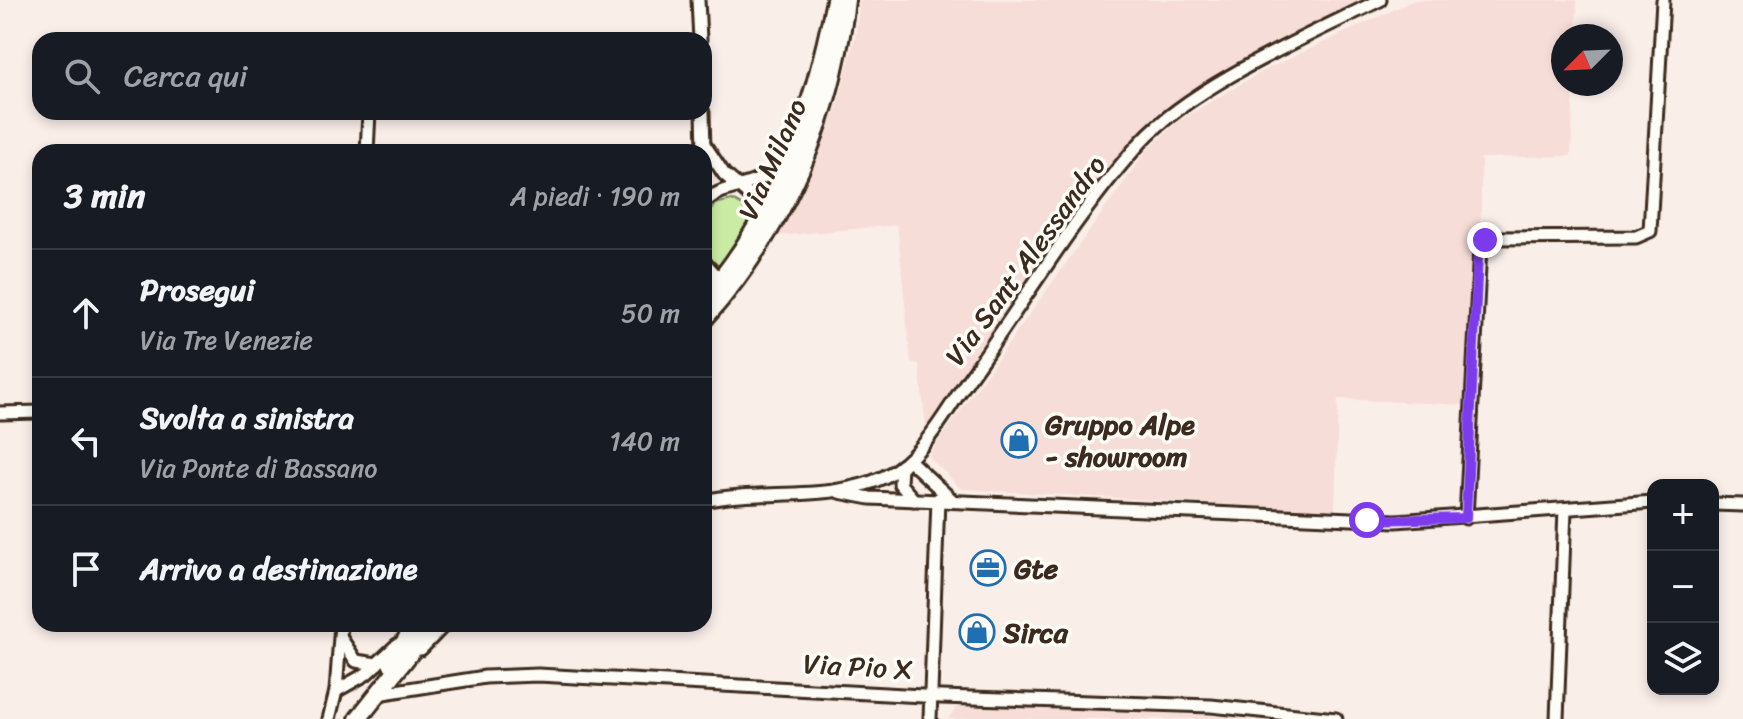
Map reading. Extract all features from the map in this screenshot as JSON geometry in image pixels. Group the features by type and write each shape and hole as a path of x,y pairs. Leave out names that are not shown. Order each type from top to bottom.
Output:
{"main road":[{"name":"Via Milano","path":"712,306 764,213 795,144 819,71 835,0"},
{"name":"Via Milano","path":"712,293 748,264 785,205 811,145 835,69 846,0"},
{"path":"357,719 411,632"},
{"path":"357,719 427,632"}],"street":[{"path":"698,0 700,32"},
{"name":"Via Sant'Alessandro","path":"712,500 764,493 835,490 870,483 905,463 1092,205 1148,135 1181,108 1246,69 1380,0"},
{"path":"1466,518 1480,247 1491,238 1636,237 1650,231 1663,0"},
{"path":"367,144 369,120"},
{"path":"703,120 704,144"},
{"path":"712,197 769,175 795,144"},
{"path":"712,159 757,202 764,213 764,226 748,264"},
{"path":"712,268 728,281"},
{"path":"0,413 32,412"},
{"path":"914,500 900,484 905,463 952,500"},
{"path":"835,490 862,497 914,500 1396,521 1647,502"},
{"path":"930,719 938,499"},
{"path":"1719,504 1743,505"},
{"path":"1557,719 1565,509"},
{"path":"329,719 341,632"},
{"path":"342,632 356,661 377,664"},
{"path":"336,685 377,664 409,632"},
{"path":"399,667 436,632"},
{"name":"Via Pio X","path":"377,694 515,675 1211,706 1336,719"}],"shaded area":[{"path":"860,0 1370,0 1166,110 1129,143 926,427 919,364 911,363 897,225 777,236 813,167 838,104 855,37"},
{"path":"1414,0 1577,0 1576,24 1551,24 1551,96 1574,96 1571,156 1481,158 1481,233 1474,233 1466,405 1338,399 1335,511 961,489 928,456 1147,150 1178,121 1263,71"},
{"path":"958,706 1202,715 1245,719 948,719"}],"green space":[{"path":"732,200 743,206 748,224 723,265 716,268 712,262 712,208 715,204"}],"place":[{"name":"Gruppo Alpe - showroom","path":"1019,440"},
{"name":"Gte","path":"988,568"},
{"name":"Sirca","path":"977,632"}],"route":[{"path":"1367,520 1466,518 1478,255 1485,240"}]}
